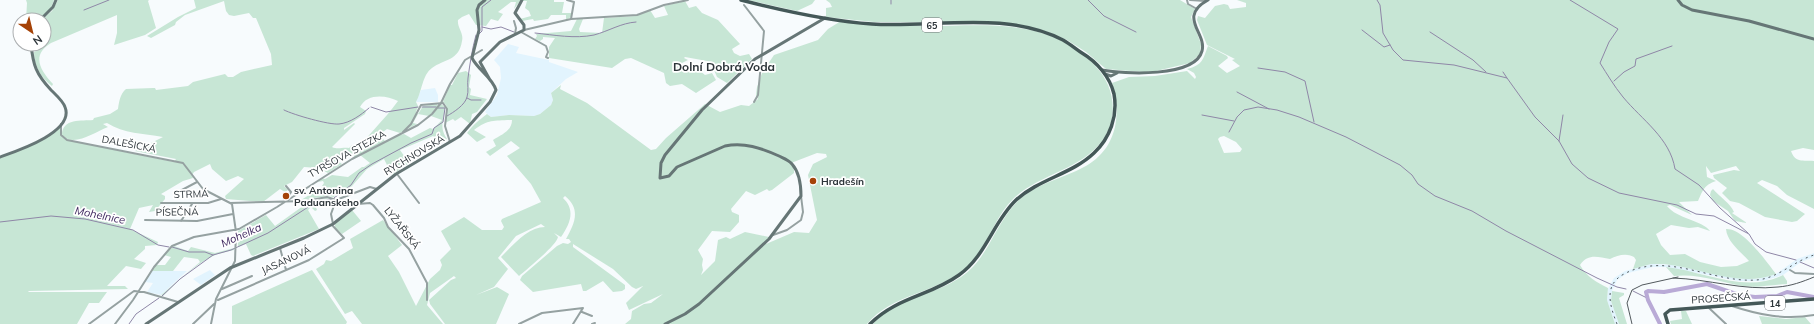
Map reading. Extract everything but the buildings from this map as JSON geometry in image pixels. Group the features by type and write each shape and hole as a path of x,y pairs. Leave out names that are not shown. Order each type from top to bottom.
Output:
{"main road":[{"name":"65","path":"741,0 825,18 874,24 1004,24 1023,26 1048,33 1066,41 1084,53 1099,67 1110,83 1115,103 1114,119 1109,134 1096,151 1083,162 1035,186 1017,199 1005,212 980,255 964,272 943,285 891,306 870,324"},
{"name":"PROSEČSKÁ","path":"1668,324 1665,314 1668,311 1731,305 1814,300"}],"street":[{"path":"48,12 53,7 56,0"},
{"path":"485,0 477,10 478,34 471,56 473,62 490,80"},
{"path":"522,0 515,13 524,25 522,31"},
{"path":"490,80 480,64 481,60 500,42 522,31 571,19 635,16 664,5 688,0"},
{"path":"1187,0 1188,4 1198,9"},
{"path":"1190,0 1207,1"},
{"path":"1678,0 1682,5 1692,10 1749,21 1814,39"},
{"path":"567,1 574,2 571,19"},
{"path":"1099,67 1105,71 1142,74 1159,72 1190,64 1199,59 1202,53 1203,45 1193,21 1193,16 1207,1"},
{"path":"744,5 763,30 758,95 754,102"},
{"path":"772,235 787,230 801,220 803,212 800,182 791,162 761,150 736,144 725,146 702,156 678,167 669,176 660,178 661,163 665,155 710,103 749,64 762,54 800,31 825,18"},
{"path":"514,21 516,28 515,34"},
{"path":"522,31 546,46 548,52 546,57 548,58"},
{"name":"TYRŠOVA STEZKA","path":"115,324 154,267 172,246 194,237 235,230 252,222 352,159 427,119 441,103 455,75 471,56 482,50"},
{"path":"0,157 42,139 52,133 61,124 66,114 65,108 36,70 33,52"},
{"path":"1105,74 1112,72"},
{"path":"1105,74 1112,76 1121,72"},
{"path":"1110,83 1112,76"},
{"name":"RYCHNOVSKÁ","path":"146,324 230,268 332,224 396,174 450,143 466,132 492,99 496,88 490,80"},
{"path":"402,133 411,124 421,105 441,103 445,104 447,109 444,121 444,131 450,143"},
{"name":"DALEŠICKÁ","path":"61,124 61,136 68,140 183,163 190,168 197,182 208,193 230,203"},
{"path":"396,174 419,203"},
{"path":"180,191 197,182"},
{"path":"286,186 291,192 287,200"},
{"path":"211,324 211,315 214,304 230,268 235,261 235,230 232,207 230,203 262,203 287,200 306,201 326,197 336,200 370,187 377,189"},
{"path":"665,324 689,312 699,304 772,235 801,196"},
{"name":"STRMÁ","path":"161,203 212,202 221,199"},
{"path":"332,224 331,214 336,200"},
{"path":"181,221 192,203"},
{"name":"LYŽAŘSKÁ","path":"358,204 373,204 384,218 388,227 409,249 427,283 427,300"},
{"name":"PÍSEČNÁ","path":"145,220 197,221 232,214"},
{"name":"JASANOVÁ","path":"216,300 308,260 344,238 332,224"},
{"path":"280,247 286,270"},
{"path":"1790,270 1796,273 1814,274"},
{"path":"221,289 252,276"},
{"path":"89,324 130,294 138,291 178,302"},
{"path":"193,324 214,304"},
{"path":"1731,305 1750,312 1775,317 1814,315"},
{"path":"1708,307 1726,324"},
{"path":"519,324 542,313 583,308 582,312 573,324"},
{"path":"582,312 592,316"}],"shaded area":[{"path":"508,44 519,47 516,53 549,60 549,62 578,72 566,79 551,93 553,100 551,105 540,114 534,116 509,115 491,117 485,112 497,95 501,78 500,67 494,60"},
{"path":"435,88 438,95 438,102 416,102 421,90"},
{"path":"1814,253 1814,257 1801,262 1783,275 1763,281 1738,281 1666,267 1653,267 1628,273 1617,280 1612,291 1611,301 1619,324 1615,324 1607,300 1608,289 1614,278 1625,271 1651,264 1673,265 1731,277 1756,279 1776,274 1797,259"},
{"path":"210,270 215,275 201,285 193,279"},
{"path":"152,271 187,271 161,295 147,292 153,283 145,282"}],"green space":[{"path":"26,0 54,0 51,8 47,12 26,12"},
{"path":"58,0 149,0 148,1 156,28 145,35 114,45 117,33 117,15 52,43 52,12 51,12"},
{"path":"194,0 521,0 514,9 516,2 511,2 498,12 503,14 498,21 491,19 486,26 476,25 469,14 458,20 458,26 462,38 460,48 454,56 432,68 426,75 416,102 418,106 416,112 418,114 413,123 417,124 400,133 387,129 379,135 385,141 353,158 368,136 398,101 388,97 377,96 367,99 360,107 366,111 365,114 344,128 344,130 354,123 355,124 332,147 349,148 352,145 359,147 353,154 343,154 337,157 335,159 342,164 328,173 318,168 304,167 292,182 284,186 288,190 285,192 280,189 263,202 226,199 225,196 244,179 238,176 226,181 212,169 210,164 194,172 192,175 193,178 183,181 161,194 165,196 165,199 155,211 149,212 153,205 139,208 130,229 158,242 157,245 145,246 145,249 134,259 146,263 141,269 126,266 107,286 125,286 128,289 29,291 28,292 107,292 99,303 89,303 77,324 0,324 0,158 34,144 60,128 60,135 66,140 174,162 176,159 135,151 163,137 127,131 113,127 107,123 103,124 108,127 78,140 67,139 62,135 63,130 69,123 93,120 94,118 110,114 118,109 121,96 126,89 155,88 156,90 188,86 193,82 225,74 228,77 233,77 241,72 272,65 271,54 256,18 253,18 249,13 234,16 229,15 226,11 224,1 185,15 176,22 175,25 151,38 147,36 196,8"},
{"path":"554,0 554,2 564,2 562,13 571,13 571,17 566,20 566,15 551,15 548,19 522,21 520,19 531,16 529,11 525,8 527,1 522,1"},
{"path":"748,0 815,0 812,4 797,11"},
{"path":"826,0 1180,0 1195,9 1191,17 1201,44 1200,54 1190,63 1156,71 1144,72 1106,69 1086,52 1067,40 1048,32 1023,25 1004,23 874,22 826,17 826,8 832,7"},
{"path":"1237,0 1814,0 1814,150 1803,148 1791,151 1797,159 1803,161 1814,161 1814,209 1787,195 1777,186 1762,180 1757,183 1805,214 1797,221 1792,222 1765,217 1739,203 1730,201 1722,193 1727,188 1714,178 1713,175 1734,170 1740,171 1736,166 1711,173 1706,166 1707,177 1716,181 1704,188 1698,201 1679,202 1692,215 1670,205 1667,206 1677,214 1701,224 1710,231 1698,227 1689,228 1671,225 1656,234 1661,245 1670,255 1685,254 1700,262 1721,267 1737,266 1749,261 1729,238 1726,229 1733,230 1747,239 1754,246 1776,274 1762,278 1734,278 1664,264 1651,264 1633,269 1636,260 1634,257 1628,255 1616,256 1610,259 1590,257 1583,261 1580,265 1592,279 1608,288 1607,300 1615,324 873,324 892,308 939,289 961,277 978,261 1008,212 1016,203 1029,192 1086,166 1099,157 1108,144 1115,127 1116,105 1112,83 1129,77 1155,76 1187,71 1195,79 1196,77 1194,73 1187,69 1196,66 1202,61 1208,46 1227,56 1228,58 1218,66 1227,73 1240,66 1232,60 1235,59 1207,45 1197,20 1198,16 1205,18 1215,6 1224,4 1228,5 1230,9 1246,7 1246,3","holes":["1224,136 1236,142 1242,149 1240,152 1224,153 1218,139"]},
{"path":"685,1 689,8 696,6 702,13 718,20 740,44 732,49 734,53 740,56 749,54 752,59 727,83 717,77 711,63 707,61 685,57 684,58 688,60 680,64 685,69 694,66 705,75 712,73 716,80 696,93 682,84 670,86 666,83 664,73 631,58 625,59 612,68 549,58 549,47 555,38 543,37 540,41 535,39 537,36 536,34 571,31 577,19 583,19 579,29 580,32 602,33 604,18 636,16 650,10 655,18 668,15 664,6"},
{"path":"841,21 910,26 1005,26 1046,34 1066,43 1084,55 1095,65 1104,77 1111,92 1113,107 1109,128 1102,141 1083,159 1036,183 1014,198 1001,215 978,254 963,270 952,278 888,306 867,324 625,324 631,319 632,311 644,304 651,303 663,294 629,310 626,303 643,286 636,289 632,287 613,269 573,244 573,247 625,285 625,289 622,291 613,292 603,281 586,291 583,291 581,284 533,292 520,280 522,276 557,246 563,243 568,244 571,242 569,239 566,239 574,222 575,211 570,201 565,196 563,198 569,207 570,217 567,227 561,237 554,233 558,237 553,245 519,276 501,257 527,233 545,227 541,224 516,236 498,258 508,269 494,287 476,295 497,287 509,294 496,324 445,324 430,304 429,300 451,280 456,278 454,276 430,293 427,305 443,324 362,324 352,311 345,314 316,269 324,264 326,260 331,261 353,248 350,239 383,220 402,245 388,256 399,272 416,306 430,279 440,270 442,265 440,260 451,249 441,231 464,217 482,230 502,230 504,227 501,221 502,219 541,202 531,184 507,156 520,148 511,141 490,156 486,152 496,146 493,140 508,130 512,124 512,120 492,121 479,126 474,130 486,137 477,142 467,133 487,114 491,117 509,115 534,116 540,114 551,105 553,100 551,93 561,85 560,89 587,103 651,150 656,149 666,138 705,104 720,112 741,105 749,106 758,99 756,95 757,87 762,73 774,55 818,40 828,29","holes":["817,153 826,154 827,157 813,164 808,175 817,220 809,233 794,232 766,244 769,237 745,232 730,239 726,237 718,240 715,261 701,275 703,270 703,259 698,250 712,231 730,232 739,222 739,215 732,212 731,209 746,191 755,195 767,189 769,191 772,190 794,173 791,163"]},
{"path":"34,52 41,52 39,58 41,68 53,84 52,86 39,71 34,57"},
{"path":"466,71 471,75 469,87 471,89 470,95 487,99 477,112 472,114 470,124 461,117 455,121 453,119 445,123 447,109 443,102 450,85 452,85 458,73"},
{"path":"437,104 438,106 429,116 418,114 423,106"},
{"path":"441,104 445,107 442,126 447,139 441,142 433,136 400,150 409,163 392,175 384,159 367,169 352,186 343,193 341,186 340,192 334,197 328,196 301,200 324,186 322,186 324,183 323,181 318,182 322,178 325,179 332,175 348,177 370,163 360,155 397,136 404,134 411,138 430,128 433,129 442,120 431,116"},
{"path":"1713,189 1730,206 1734,212 1732,213 1747,223 1735,221 1728,211 1713,201 1710,195"},
{"path":"326,198 334,200 322,201 315,205 317,210 315,211 311,207 308,210 319,229 253,256 251,255 246,244 238,247 238,231 266,215 275,226 310,201"},
{"path":"352,210 361,221 342,234 335,228 335,224"},
{"path":"174,246 188,251 191,247 215,253 234,248 234,250 215,255 199,264 163,296 161,295 200,262 198,259 184,257 173,271 152,271 156,265 165,265 171,257 164,255"},
{"path":"1666,267 1739,282 1769,280 1783,275 1787,281 1787,284 1748,287 1700,277 1683,275 1674,276"},
{"path":"312,270 347,322 346,324 232,324 232,306"},
{"path":"1612,291 1624,293 1624,295 1619,298 1627,324 1619,324 1611,301"},
{"path":"1681,311 1686,311 1692,324 1671,324 1670,321 1682,319"},
{"path":"1759,316 1786,319 1805,317 1811,324 1762,324"}],"waterway":[{"path":"84,10 109,0"},
{"name":"Mohelka","path":"482,27 482,7 491,0"},
{"path":"1088,0 1104,16 1136,32"},
{"path":"1377,0 1380,5 1383,33 1393,50 1403,60 1454,65 1507,78"},
{"path":"1570,0 1618,29 1609,42 1600,63 1608,76 1623,97 1661,139 1672,158 1675,169 1699,185 1720,208 1748,233"},
{"path":"535,33 579,37 594,35 625,24 636,22"},
{"name":"Mohelka","path":"479,34 482,31 482,27"},
{"path":"482,27 491,29 501,27 514,32"},
{"path":"1362,30 1384,47 1390,45"},
{"path":"1430,32 1473,60 1486,72"},
{"name":"Mohelka","path":"447,116 462,105 466,100 472,51 476,35"},
{"path":"1614,81 1624,72 1635,66 1636,59 1672,46"},
{"path":"1258,68 1285,72 1305,81 1314,122"},
{"path":"1503,72 1507,78"},
{"path":"1507,78 1535,117 1559,141"},
{"path":"1237,92 1268,109"},
{"path":"467,98 471,100 481,100"},
{"path":"371,107 386,112 418,107"},
{"path":"422,107 436,107"},
{"path":"1229,132 1237,117 1244,110 1258,107 1268,109"},
{"path":"284,110 312,119 339,124 359,116 369,108"},
{"name":"Mohelka","path":"334,198 351,185 359,173 372,164 411,143 432,134 434,128 443,122 445,108 438,108"},
{"path":"1268,109 1299,117 1346,137 1400,165 1412,175 1418,184 1435,196 1472,211 1506,231 1597,278 1617,287 1626,289"},
{"path":"1202,115 1234,121"},
{"path":"1559,141 1563,115"},
{"path":"1559,141 1572,164 1588,178 1619,193 1677,205 1696,214 1714,216 1749,234 1755,244 1766,252 1796,260"},
{"name":"Mohelka","path":"213,255 231,250 268,233 316,202 332,199"},
{"name":"Mohelnice","path":"0,222 51,216 85,219 133,230 158,245 169,247"},
{"name":"Mohelnice","path":"172,247 189,252 205,252 213,255"},
{"name":"Mohelka","path":"162,296 180,279 213,255"},
{"path":"1800,262 1814,268"},
{"path":"1660,324 1648,300 1646,292 1648,291 1664,292 1707,284 1739,295 1755,297 1777,296 1787,292 1814,297"},
{"path":"1633,291 1647,298"},
{"name":"Mohelka","path":"129,324 136,314 159,298"}],"tram line":[{"path":"1673,278 1678,277"},
{"path":"1673,278 1765,288 1787,286 1814,277"},
{"path":"1632,324 1627,303 1632,290 1642,285 1673,278"}],"railway":[{"path":"1617,324 1612,310 1610,296 1613,284 1624,274 1640,268 1657,266 1673,267 1739,280 1756,280 1771,277 1799,261 1814,255"}],"place":[{"name":"Hradešín","path":"813,181"},
{"name":"sv. Antonina Paduanskeho","path":"286,196"}],"district":[{"name":"Dolní Dobrá Voda","path":"724,66"}]}
